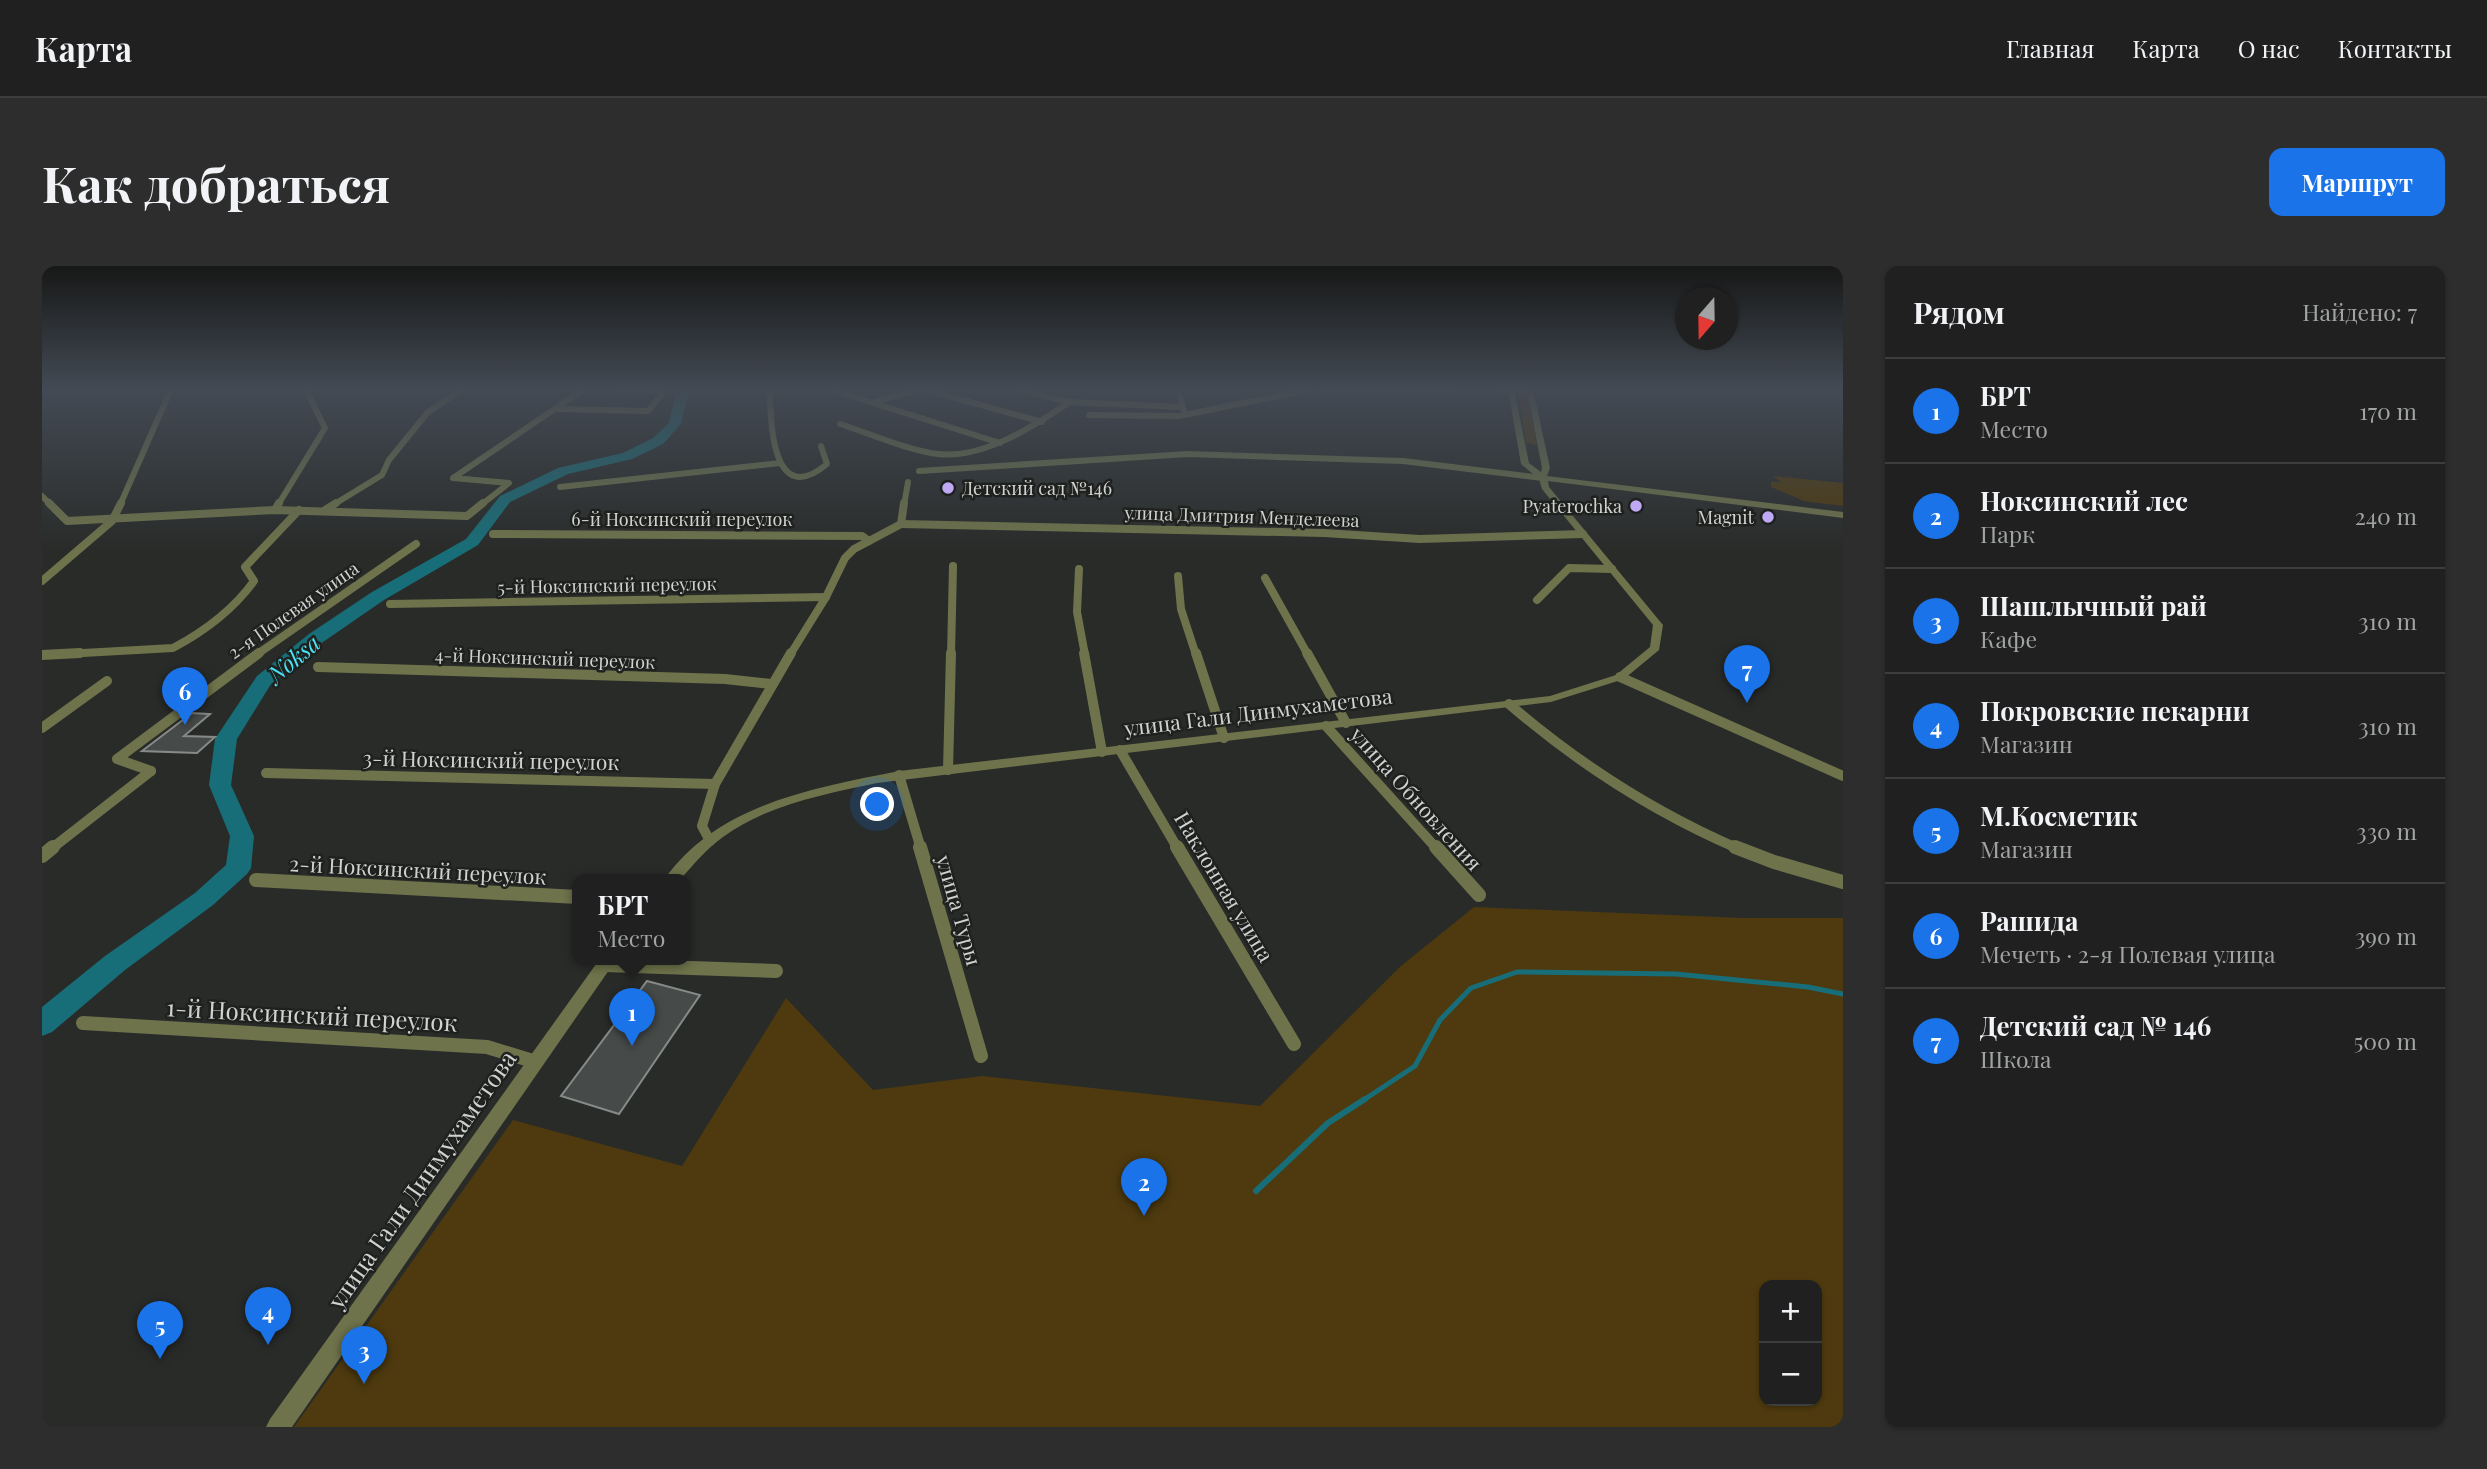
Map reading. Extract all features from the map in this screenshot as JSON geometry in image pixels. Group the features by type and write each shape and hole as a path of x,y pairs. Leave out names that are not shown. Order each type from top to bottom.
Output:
{"street":[{"path":"42,581 112,521 149,443"},
{"path":"275,510 316,443"},
{"path":"325,510 383,475 389,460 403,443"},
{"path":"42,496 67,521 112,521 275,510 467,516 509,483 453,478 506,443"},
{"path":"773,443 773,451 780,463 793,473 815,474 827,464 821,446"},
{"path":"903,443 938,454 999,443"},
{"path":"1541,443 1546,468 1543,478"},
{"path":"1521,446 1542,448"},
{"name":"улица Гали Динмухаметова","path":"677,874 710,841 728,828 839,786 899,775 1551,699 1620,677 1655,648 1658,625 1542,483 1543,478 1525,464 1521,446"},
{"path":"919,471 1189,454 1403,461 1843,513"},
{"path":"560,487 780,463"},
{"path":"710,841 702,826 716,784 771,684 826,597 845,558 901,524 908,482"},
{"path":"42,655 173,648 184,642 244,596 254,581 245,567 299,510"},
{"name":"улица Дмитрия Менделеева","path":"901,524 1324,533 1420,539 1583,534"},
{"name":"6-й Ноксинский переулок","path":"493,534 862,536 869,541"},
{"name":"2-я Полевая улица","path":"42,856 151,771 117,759 214,684 416,544"},
{"path":"948,770 953,566"},
{"path":"1537,600 1569,568 1612,569"},
{"path":"1079,569 1077,612 1102,752"},
{"path":"1178,576 1181,609 1224,738"},
{"name":"улица Обновления","path":"1265,578 1346,723"},
{"name":"5-й Ноксинский переулок","path":"390,604 826,597"},
{"name":"4-й Ноксинский переулок","path":"318,667 725,679 771,684"},
{"path":"1620,677 1843,776"},
{"path":"42,728 107,681"},
{"path":"1509,704 1572,757 1662,811 1735,847 1806,875 1843,882"},
{"name":"улица Обновления","path":"1326,726 1479,895"},
{"name":"Наклонная улица","path":"1119,750 1294,1044"},
{"name":"3-й Ноксинский переулок","path":"267,773 716,784"},
{"name":"улица Туры","path":"899,775 981,1056"},
{"name":"2-й Ноксинский переулок","path":"256,880 572,897"},
{"name":"улица Гали Динмухаметова","path":"278,1427 604,965"},
{"path":"663,965 776,971"},
{"name":"1-й Ноксинский переулок","path":"83,1023 487,1047 536,1062"}],"shaded area":[{"path":"1773,476 1843,483 1843,506 1804,501 1771,487 1771,482 1781,482"},
{"path":"1474,907 1743,918 1843,918 1843,1427 294,1427 513,1120 682,1166 786,998 873,1090 982,1076 1260,1106 1401,966"}],"building":[{"path":"192,713 210,714 184,736 215,737 197,753 142,751"},
{"path":"647,981 700,995 619,1114 561,1096"}],"waterway":[{"name":"Noksa","path":"42,1024 115,963 204,899 238,868 242,836 220,785 226,739 264,680 316,638 378,596 472,542 505,499 563,471 627,456 653,443"},
{"path":"1362,1101 1415,1066 1440,1020 1471,988 1517,972 1676,974 1808,987 1843,994"},
{"path":"1256,1191 1328,1123 1365,1099"}],"place":[{"name":"Детский сад №146","path":"948,488"},
{"name":"Pyaterochka","path":"1636,506"},
{"name":"Magnit","path":"1768,517"},
{"name":"Детский сад № 146","path":"1747,703"},
{"name":"Рашида","path":"185,725"},
{"name":"БРТ","path":"632,1046"},
{"name":"Ноксинский лес","path":"1144,1216"},
{"name":"Покровские пекарни","path":"268,1345"},
{"name":"М.Косметик","path":"160,1359"},
{"name":"Шашлычный рай","path":"364,1384"}]}
